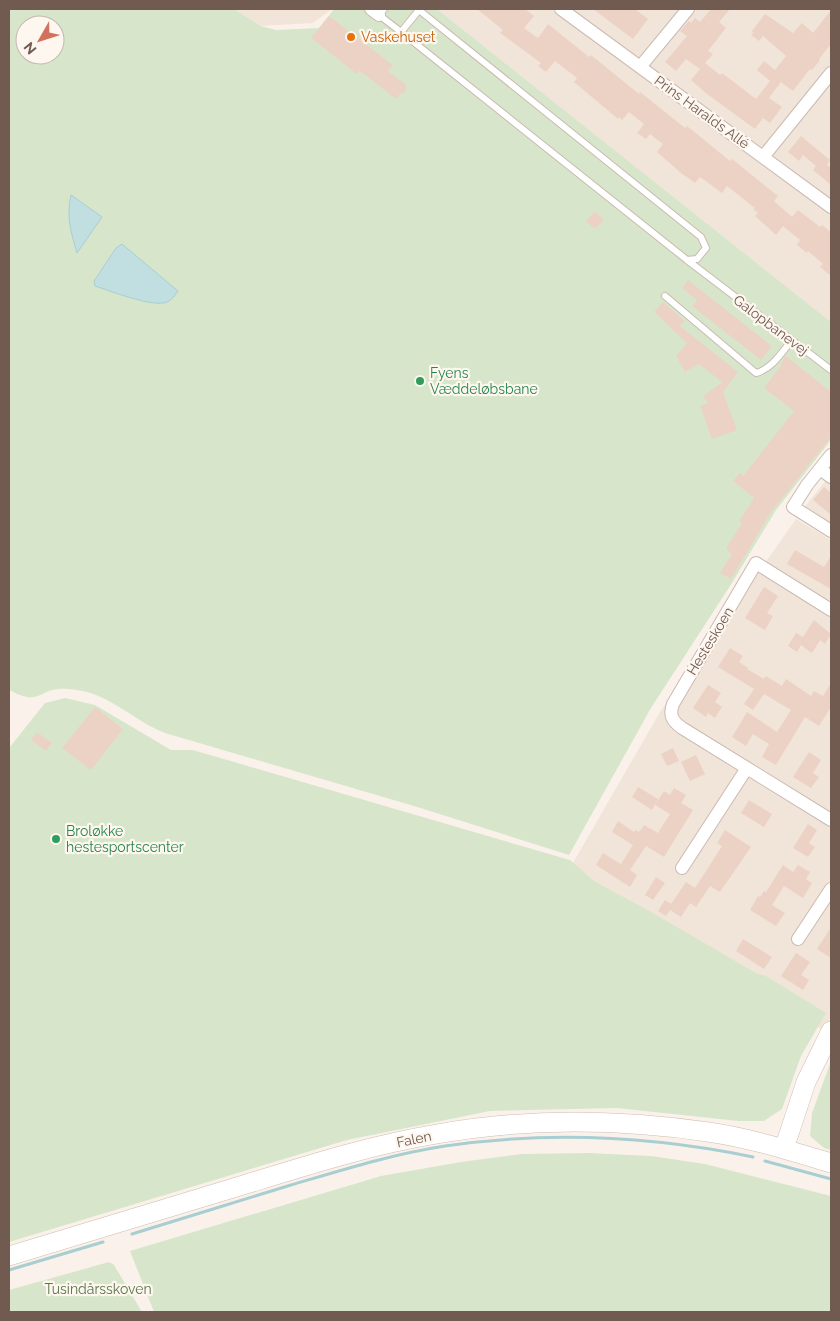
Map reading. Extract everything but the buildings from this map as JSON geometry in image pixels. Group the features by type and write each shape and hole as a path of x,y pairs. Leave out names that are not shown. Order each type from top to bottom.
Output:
{"street":[{"name":"Prins Haralds Allé","path":"561,9 831,207"},
{"name":"Prins Haralds Allé","path":"640,67 688,9"},
{"name":"Prins Haralds Allé","path":"763,156 831,72"},
{"path":"831,455 807,485 793,507 831,531"},
{"path":"820,469 831,477"},
{"name":"Hesteskoen","path":"831,610 756,564 673,704 671,711 671,717 675,723 831,820"},
{"path":"682,868 747,768"},
{"path":"798,939 831,889"},
{"path":"784,1149 806,1082 831,1031"},
{"name":"Falen","path":"9,1256 366,1149 438,1134 504,1125 568,1122 632,1124 710,1132 784,1149 831,1163"}],"lane":[{"path":"401,32 418,9 701,237 706,248 697,259 687,260"},
{"name":"Galopbanevej","path":"378,11 401,32 712,280 831,370"},
{"path":"665,296 756,373 764,371 775,361 792,340"}],"shaded area":[{"path":"234,9 332,9 313,23 261,26"},
{"path":"437,9 831,9 831,322"},
{"path":"831,474 831,526 803,509"},
{"path":"796,519 831,540 831,1035 566,875 660,712"}],"green space":[{"name":"Fyens Væddeløbsbane","path":"9,9 234,9 261,26 276,30 319,28 334,9 437,9 831,322 831,440 776,510 730,586 651,708 569,855 414,806 165,733 94,694 70,689 57,689 36,697 21,695 9,690"},
{"path":"65,698 95,705 171,750 193,750 570,860 594,881 756,973 766,976 826,1013 801,1056 782,1109 764,1121 738,1121 617,1108 490,1111 347,1140 9,1242 9,748 45,703"},
{"path":"831,1061 831,1150 824,1148 810,1136 812,1113"},
{"path":"588,1153 651,1156 705,1164 831,1196 831,1312 154,1312 130,1251 381,1176 522,1154"},
{"name":"Tusindårsskoven","path":"109,1262 114,1265 142,1312 9,1312 9,1290"}],"water":[{"path":"71,195 102,217 77,253 69,217"},
{"path":"122,244 178,291 172,299 167,302 152,303 95,286 94,281 116,248"}],"waterway":[{"path":"132,1234 348,1168 406,1153 484,1141 561,1137 638,1140 676,1144 753,1157"},
{"path":"765,1161 831,1179"},
{"path":"9,1270 103,1242"}],"place":[{"name":"Vaskehuset","path":"351,37"},
{"name":"Fyens Væddeløbsbane","path":"420,381"},
{"name":"Broløkke hestesportscenter","path":"56,839"}]}
